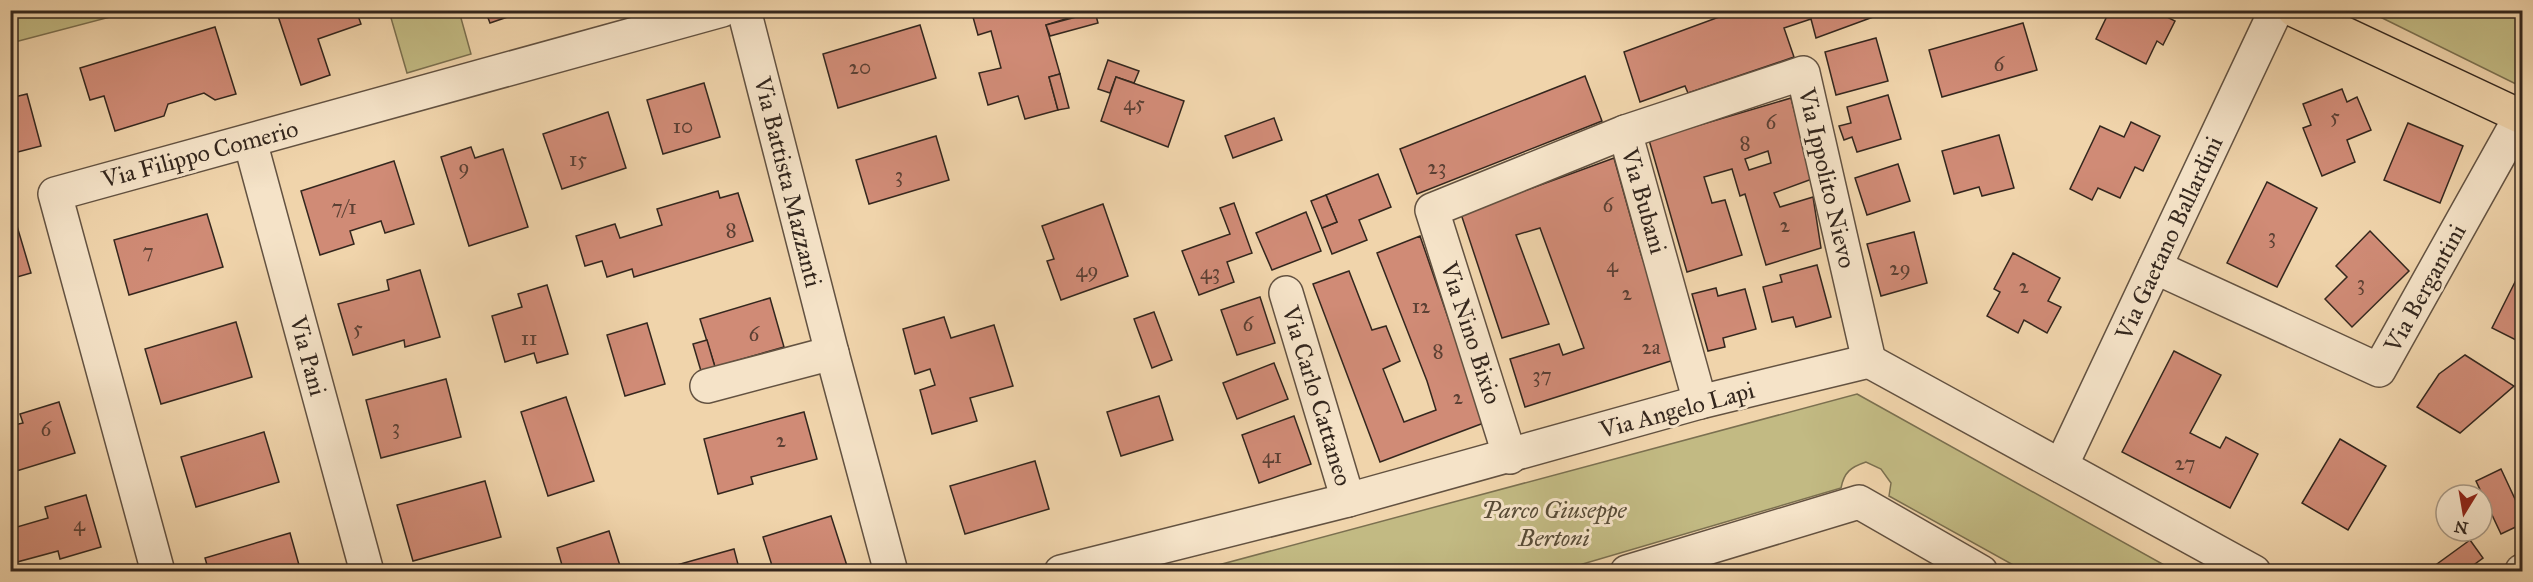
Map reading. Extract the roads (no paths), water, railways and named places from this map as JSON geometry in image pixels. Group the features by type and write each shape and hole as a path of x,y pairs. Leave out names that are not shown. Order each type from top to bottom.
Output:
{"main road":[{"path":"2294,10 2522,117"}],"street":[{"name":"Via Filippo Comerio","path":"158,572 56,194 722,10"},
{"name":"Via Battista Mazzanti","path":"744,10 891,572"},
{"name":"Via Gaetano Ballardini","path":"2061,466 2276,10"},
{"name":"Via Ippolito Nievo","path":"1625,132 1803,73 1869,361"},
{"name":"Via Bergantini","path":"2155,267 2379,370 2522,117"},
{"name":"Via Bubani","path":"1432,210 1625,132 1700,402"},
{"name":"Via Pani","path":"250,141 367,572"},
{"name":"Via Nino Bixio","path":"1432,210 1510,457"},
{"name":"Via Carlo Cattaneo","path":"1286,293 1348,500"},
{"path":"707,386 832,353"},
{"path":"1869,361 2254,572"},
{"name":"Via Angelo Lapi","path":"1061,572 1510,457 1700,402 1869,361"},
{"path":"1627,572 1859,502 1981,572"}],"park label":[{"name":"Parco Giuseppe Bertoni","path":"1554,524"}]}
